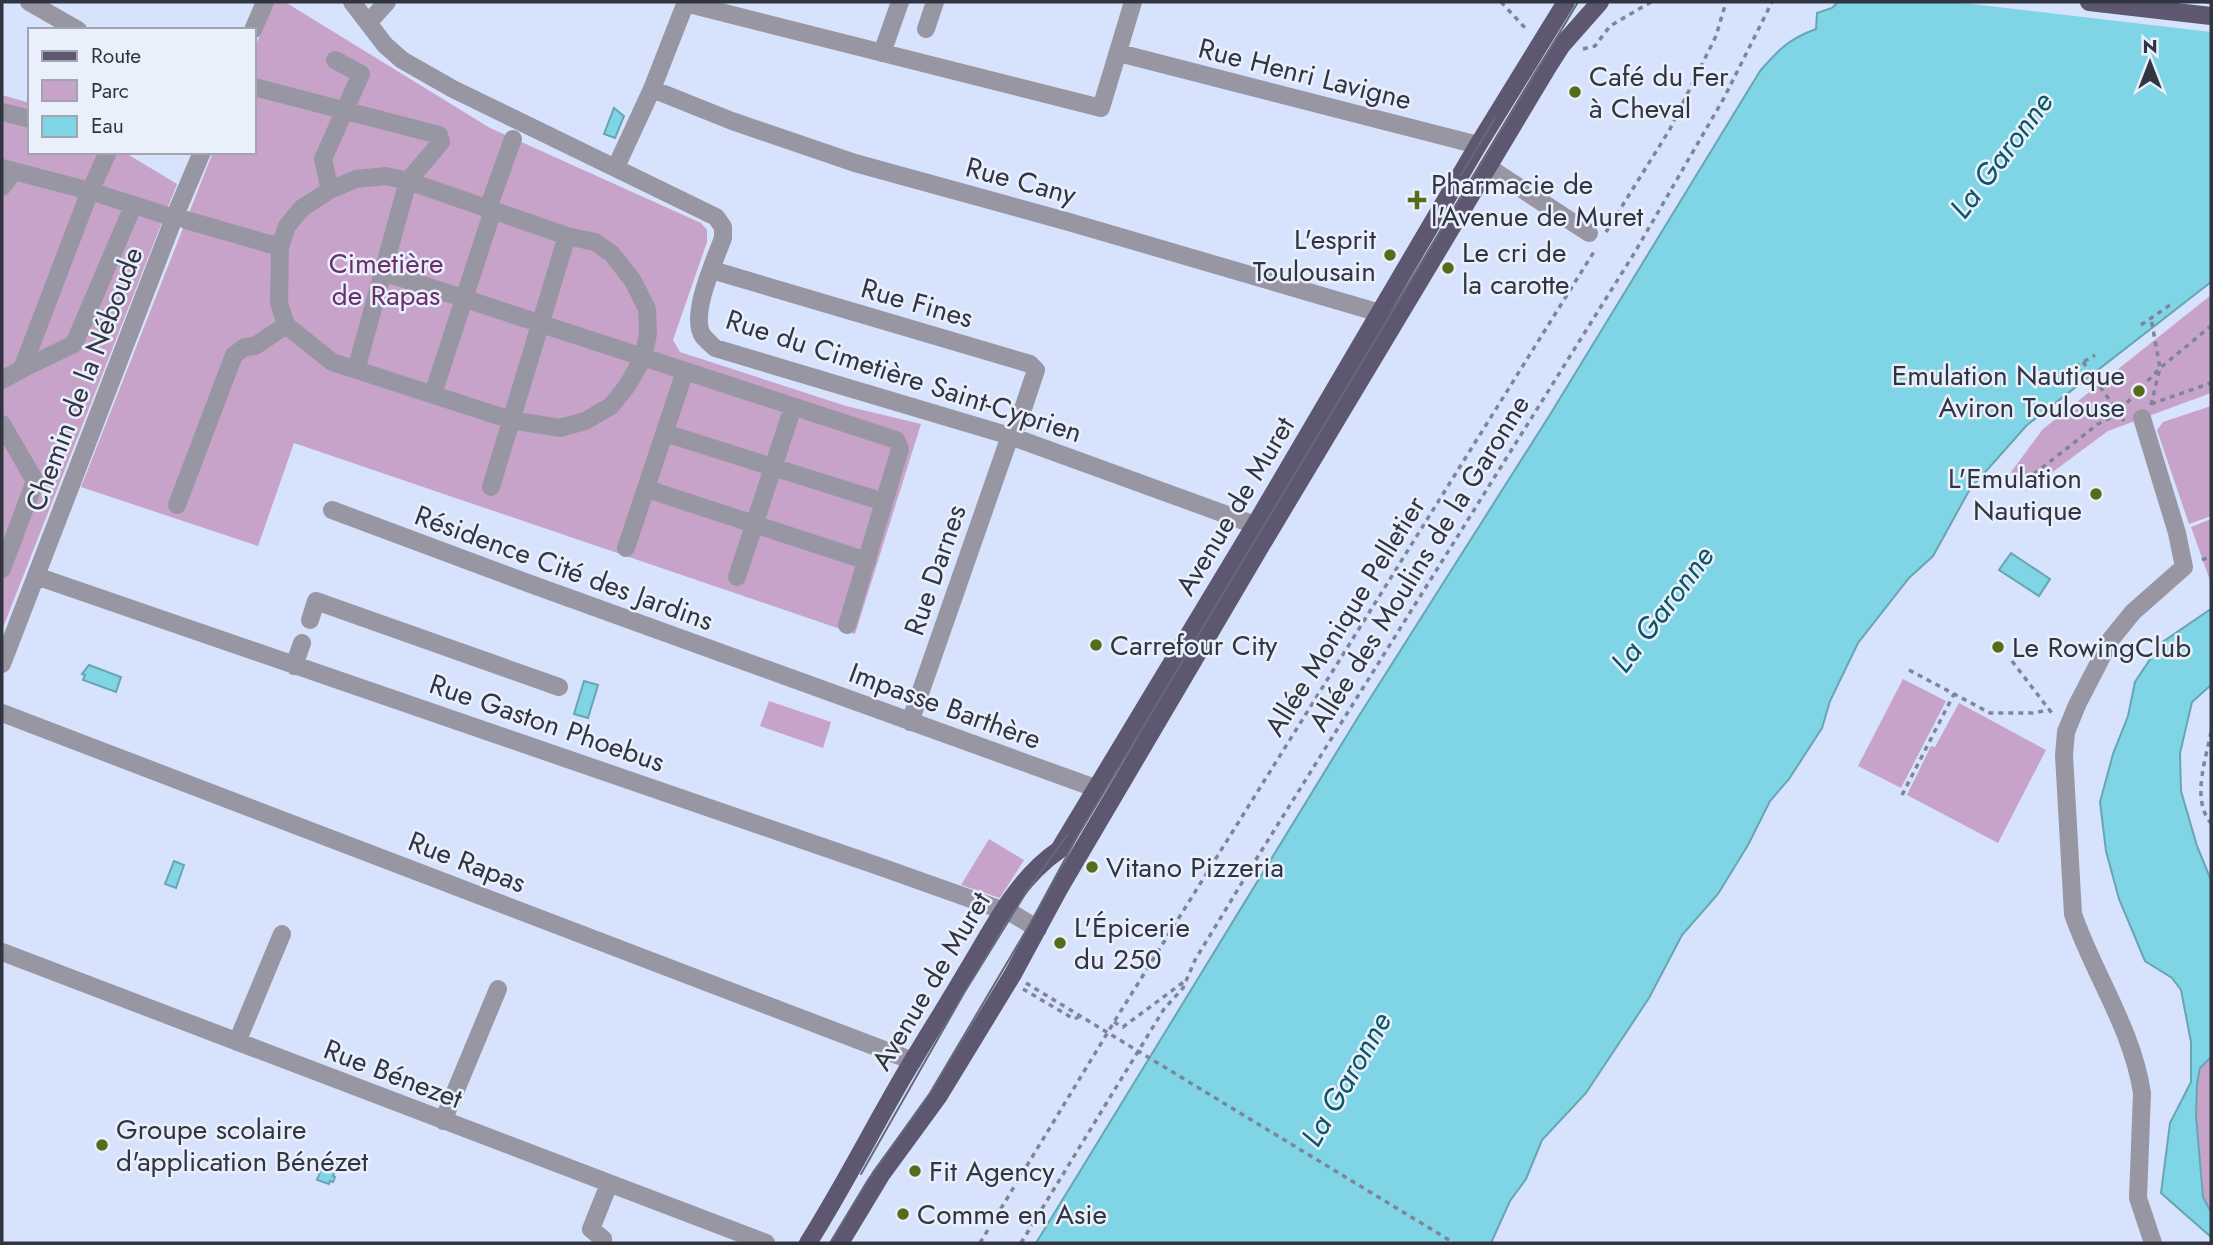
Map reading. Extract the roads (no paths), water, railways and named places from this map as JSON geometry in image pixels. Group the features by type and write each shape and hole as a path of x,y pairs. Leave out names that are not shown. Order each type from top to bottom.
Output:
{"main road":[{"name":"Avenue de Muret","path":"808,1243 841,1191 913,1061 1002,911 1029,874 1059,850 1255,525 1478,145 1566,2"},
{"name":"Avenue de Muret","path":"841,1243 881,1175 938,1097 1015,980 1059,889 1262,544 1562,46 1600,2"},
{"path":"2089,2 2211,16"}],"street":[{"path":"29,2 74,28"},
{"path":"254,28 265,2"},
{"name":"Rue du Cimetière Saint-Cyprien","path":"352,2 385,45 402,60 453,89 716,217 723,227 723,238 700,304 698,321 702,335 715,348 1010,436 1255,525"},
{"path":"368,23 387,2"},
{"path":"616,167 652,89 686,2 1101,108 1133,2"},
{"path":"882,53 900,2"},
{"path":"926,29 935,2"},
{"name":"Rue Henri Lavigne","path":"1119,53 1478,145"},
{"path":"330,190 323,159 361,74 335,60"},
{"path":"256,88 439,135 441,142 408,181 356,370"},
{"name":"Rue Cany","path":"652,89 732,121 855,163 1082,225 1380,313"},
{"path":"2,112 28,118"},
{"path":"433,394 513,139"},
{"path":"22,369 106,154"},
{"name":"Chemin de la Néboude","path":"2,664 201,154"},
{"path":"1488,167 1589,233"},
{"path":"2,187 8,169 165,215"},
{"path":"386,176 408,181 567,236 595,242 612,254 633,281 647,309 649,334 643,358 627,386 611,406 585,421 560,428 511,420 332,362 286,325 279,303 281,247 287,226 302,208 330,190 356,178 386,176"},
{"path":"2,380 74,344 133,206"},
{"path":"186,220 281,247"},
{"path":"491,488 567,236"},
{"name":"Rue Fines","path":"712,270 1030,364 1036,370 1018,424 1010,436"},
{"path":"383,272 896,440 900,449 847,625"},
{"path":"177,505 234,355 245,347 255,346 286,325"},
{"path":"626,548 685,371"},
{"path":"737,577 793,407"},
{"path":"2138,412 2177,533 2183,567 2133,612 2111,639 2066,732 2064,755 2073,914 2079,932 2118,1010 2139,1076 2142,1093 2138,1198 2153,1243"},
{"path":"2,424 35,481 2,569"},
{"path":"665,433 884,502"},
{"name":"Rue Darnes","path":"910,722 1010,436"},
{"path":"647,489 867,561"},
{"name":"Résidence Cité des Jardins","path":"332,510 778,674"},
{"name":"Rue Gaston Phoebus","path":"36,576 706,806 1002,911 1038,929"},
{"path":"310,620 316,601 559,687"},
{"path":"294,666 302,643"},
{"name":"Impasse Barthère","path":"778,674 1095,788"},
{"name":"Rue Rapas","path":"2,713 913,1061"},
{"path":"237,1042 282,934"},
{"name":"Rue Bénezet","path":"2,952 766,1243"},
{"path":"443,1121 498,989"},
{"path":"602,1243 603,1239 591,1229 609,1184"}],"water":[{"name":"La Garonne","path":"1838,2 2211,2 2211,282 2027,425 1970,489 1933,556 1909,578 1858,643 1830,701 1822,728 1789,779 1770,801 1748,845 1718,894 1682,935 1649,998 1586,1093 1542,1140 1526,1179 1510,1201 1491,1243 1036,1243 1357,719 1551,413 1760,71 1785,46 1816,29 1817,13 1832,8"},
{"path":"614,108 624,116 615,138 604,134"},
{"path":"2011,553 2050,579 2039,596 1999,570"},
{"path":"2211,609 2211,685 2192,702 2180,753 2181,791 2197,846 2211,880 2211,1057 2200,1068 2196,1116 2203,1197 2211,1212 2211,1237 2161,1193 2170,1123 2191,1082 2191,1042 2181,990 2172,978 2145,961 2119,899 2106,851 2100,802 2113,754 2128,716 2135,682 2161,643"},
{"path":"89,665 121,677 116,692 83,680 85,675 82,674"},
{"path":"584,681 598,685 588,718 574,714"},
{"path":"174,861 184,865 176,888 165,884"},
{"path":"326,1157 339,1162 333,1182 330,1181 329,1184 317,1180"}],"tram line":[{"path":"830,1243 868,1180 930,1093 1030,924 1077,837 1578,2"},
{"path":"2202,2 2211,3"},
{"path":"1461,175 1495,118"},
{"path":"861,1174 964,993 1027,891 1068,834"}],"place":[{"name":"Café du Fer à Cheval","path":"1575,92"},
{"name":"Pharmacie de l'Avenue de Muret","path":"1417,200"},
{"name":"L'esprit Toulousain","path":"1390,255"},
{"name":"Le cri de la carotte","path":"1448,268"},
{"name":"Emulation Nautique Aviron Toulouse","path":"2139,391"},
{"name":"L'Emulation Nautique","path":"2096,494"},
{"name":"Carrefour City","path":"1096,645"},
{"name":"Le RowingClub","path":"1998,647"},
{"name":"Vitano Pizzeria","path":"1092,867"},
{"name":"L'Épicerie du 250","path":"1060,943"},
{"name":"Groupe scolaire d'application Bénézet","path":"102,1145"},
{"name":"Fit Agency","path":"915,1171"},
{"name":"Comme en Asie","path":"903,1214"}],"park label":[{"name":"Cimetière de Rapas","path":"386,279"}]}
